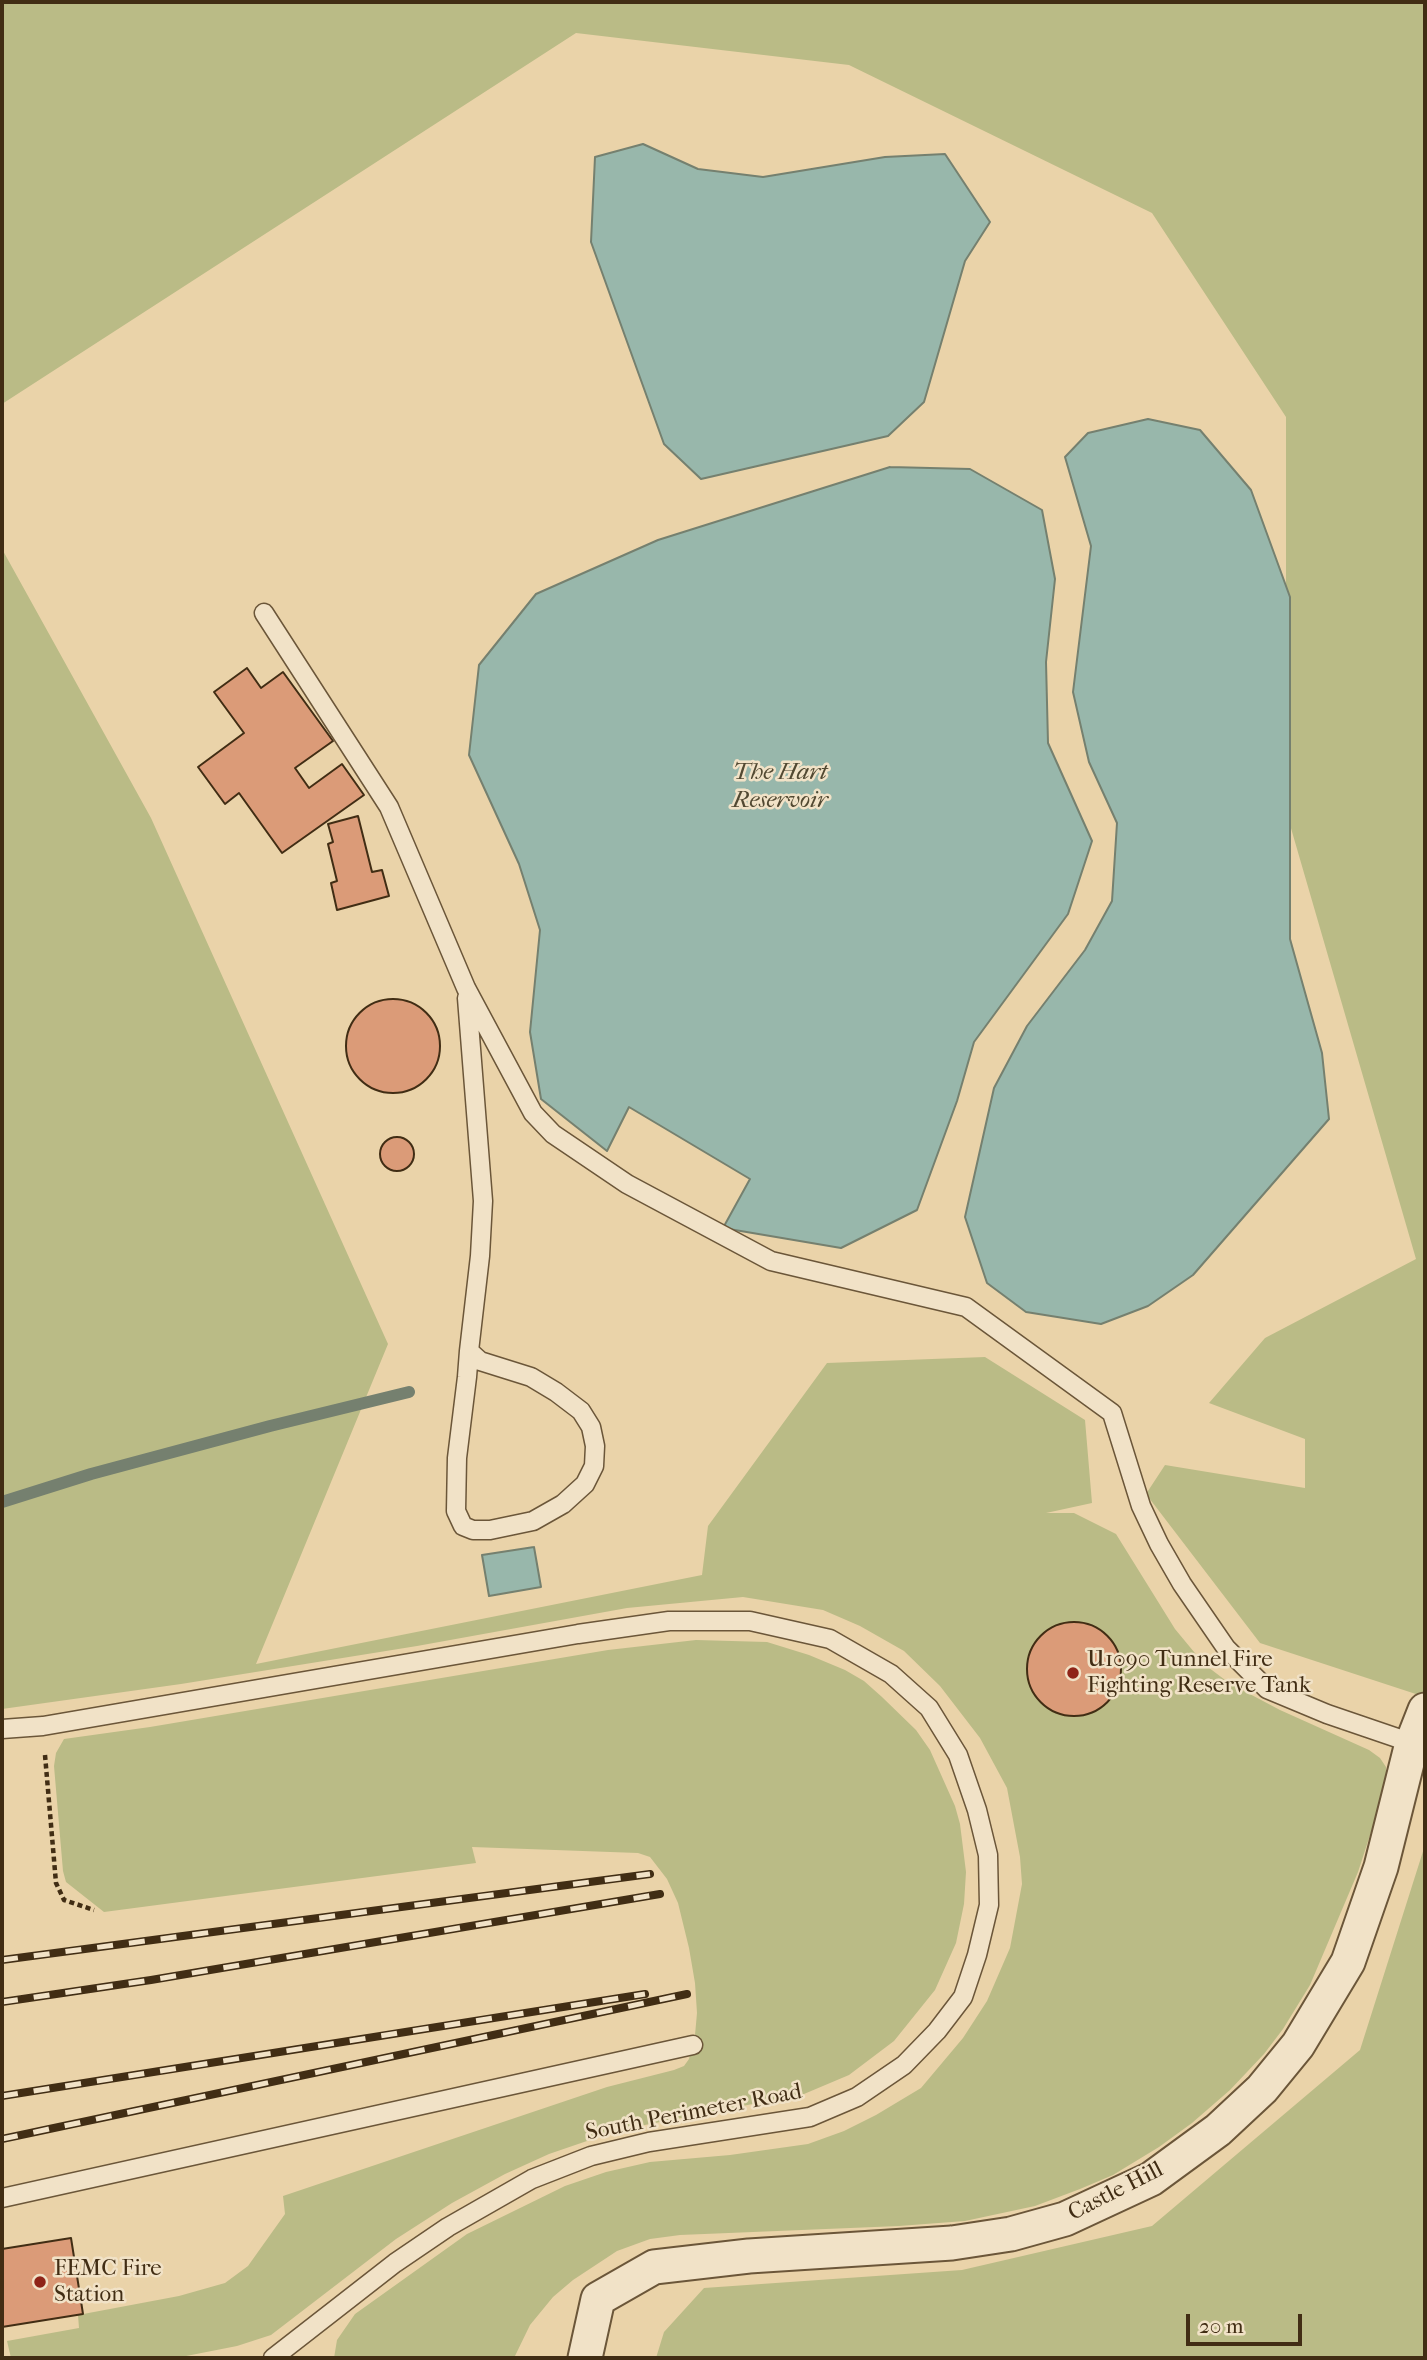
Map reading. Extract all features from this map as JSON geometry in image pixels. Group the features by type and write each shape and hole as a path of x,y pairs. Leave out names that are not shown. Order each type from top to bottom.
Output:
{"street":[{"name":"Castle Hill","path":"585,2358 598,2299 653,2267 749,2256 952,2243 1012,2234 1065,2219 1151,2179 1218,2130 1262,2089 1298,2045 1348,1962 1381,1867 1412,1742 1425,1710"}],"lane":[{"path":"264,613 389,807 466,988 533,1113 553,1134 627,1184 771,1261 966,1307 1112,1413 1141,1506 1159,1545 1226,1648 1267,1689 1328,1714 1412,1742"},
{"path":"466,988 483,1201 480,1256 457,1458 456,1511 463,1526 473,1530 490,1530 533,1521 562,1504 585,1485 594,1466 595,1446 591,1427 581,1411 556,1392 531,1377 480,1361 470,1351"},
{"name":"South Perimeter Road","path":"2,1729 43,1726 668,1621 750,1621 830,1639 891,1674 929,1708 958,1755 977,1810 988,1856 989,1905 963,1997 937,2031 904,2065 857,2097 810,2117 649,2142 602,2153 532,2179 448,2227 395,2263 273,2358"},
{"path":"2,2198 693,2045"}],"path":[{"path":"43,1726 55,1882 64,1900 94,1910"}],"green space":[{"path":"2,2 1425,2 1425,1697 1260,1643 1146,1494 1165,1465 1305,1488 1305,1439 1209,1403 1265,1338 1416,1259 1286,811 1286,417 1152,213 849,65 576,33 2,404"},
{"path":"2,549 151,818 388,1344 256,1664 702,1575 708,1526 827,1363 985,1357 1085,1420 1092,1503 1046,1513 1074,1513 1116,1534 1175,1629 1204,1664 1229,1683 1280,1710 1369,1750 1380,1758 1386,1767 1386,1786 1358,1872 1310,1985 1264,2054 1230,2090 1192,2123 1113,2175 1035,2206 965,2221 680,2235 650,2239 617,2251 573,2280 553,2297 530,2325 514,2358 334,2358 337,2340 355,2314 467,2234 565,2186 606,2172 650,2162 730,2155 808,2144 844,2131 921,2088 963,2038 987,2001 1010,1948 1022,1884 1020,1857 1007,1788 980,1738 940,1686 904,1651 860,1626 823,1610 743,1597 627,1608 417,1646 181,1684 2,1709"},
{"path":"696,1640 767,1642 845,1670 864,1681 882,1697 916,1730 930,1750 955,1806 960,1824 966,1872 964,1904 956,1943 935,1990 894,2041 849,2075 804,2094 619,2130 549,2154 505,2174 452,2203 396,2239 271,2335 237,2346 176,2358 11,2358 7,2341 79,2328 78,2315 179,2296 225,2283 248,2266 285,2214 283,2196 607,2087 684,2066 689,2059 695,2035 697,2013 689,1948 678,1903 667,1879 650,1857 638,1853 472,1847 476,1863 104,1912 66,1882 63,1871 54,1766 56,1753 64,1739 608,1650"},
{"path":"1425,1845 1425,2358 656,2358 664,2332 704,2288 962,2270 1152,2226 1360,2050"}],"water":[{"path":"643,144 698,169 763,177 885,157 945,154 990,222 965,261 924,402 888,436 701,479 664,444 591,242 595,157"},
{"path":"1148,419 1200,430 1251,490 1290,597 1290,939 1322,1053 1329,1119 1193,1275 1148,1306 1101,1324 1026,1312 987,1283 965,1217 994,1088 1027,1026 1085,950 1112,901 1117,823 1089,762 1073,692 1091,546 1065,457 1088,433"},
{"name":"The Hart Reservoir","path":"890,467 970,469 1042,510 1055,579 1046,662 1048,743 1092,841 1068,914 974,1042 957,1101 917,1210 841,1248 723,1228 750,1179 629,1107 607,1151 541,1099 530,1032 540,930 519,864 469,755 479,665 536,594 658,540"},
{"path":"534,1547 541,1587 489,1596 482,1555"}],"building":[{"path":"247,668 261,688 283,672 333,741 295,768 309,788 342,764 364,795 282,853 239,793 225,804 198,767 244,733 214,692"},
{"path":"358,816 372,872 382,870 389,896 337,910 331,883 337,881 328,844 333,842 328,824"},
{"path":"393,999 411,1003 426,1013 436,1028 440,1046 436,1064 426,1079 411,1089 393,1093 375,1089 360,1079 350,1064 346,1046 350,1028 360,1013 375,1003"},
{"path":"397,1137 409,1142 414,1154 409,1166 397,1171 385,1166 380,1154 385,1142"},
{"name":"U1090 Tunnel Fire Fighting Reserve Tank","path":"1074,1622 1092,1626 1107,1636 1117,1651 1121,1669 1117,1687 1107,1702 1092,1712 1074,1716 1056,1712 1041,1702 1031,1687 1027,1669 1031,1651 1041,1636 1056,1626"},
{"name":"FEMC Fire Station","path":"71,2238 83,2314 2,2327 2,2249"}],"waterway":[{"path":"2,1502 91,1474 409,1392"}],"railway":[{"path":"2,1960 650,1874"},
{"path":"2,2002 151,1980 660,1894"},
{"path":"2,2096 645,1994"},
{"path":"2,2139 687,1994"}],"place":[{"name":"U1090 Tunnel Fire Fighting Reserve Tank","path":"1073,1673"},
{"name":"FEMC Fire Station","path":"40,2282"}]}
